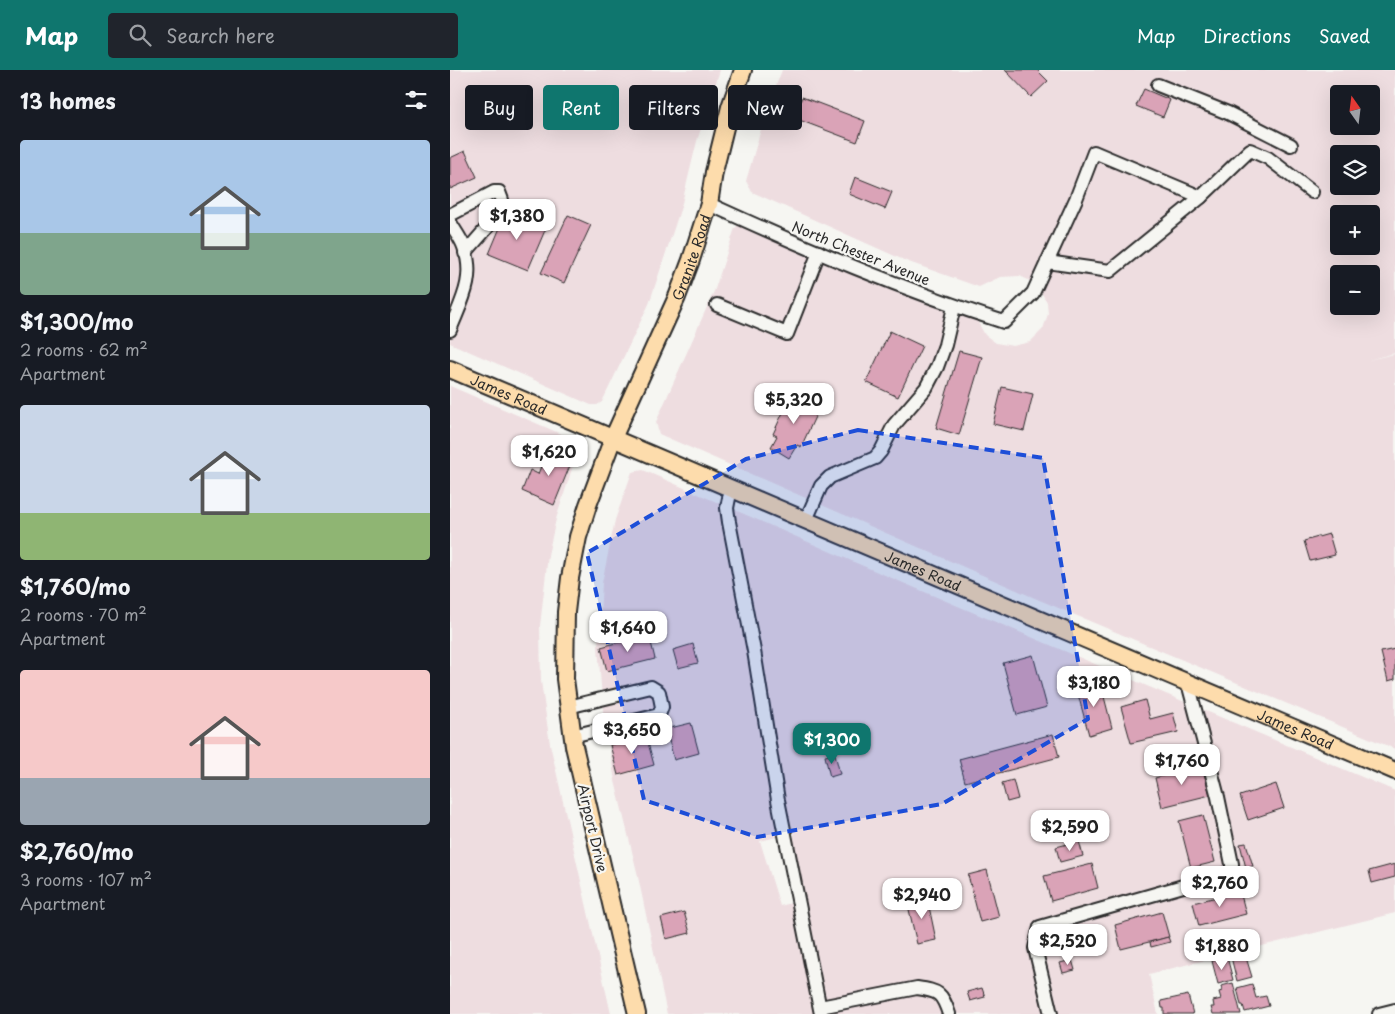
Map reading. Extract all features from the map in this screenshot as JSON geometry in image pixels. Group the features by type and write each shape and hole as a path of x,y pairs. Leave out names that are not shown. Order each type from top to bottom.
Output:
{"main road":[{"name":"Granite Road","path":"614,438 677,297 691,260 710,204 714,172 730,107 743,70"},
{"name":"James Road","path":"450,369 1395,771"},
{"name":"Airport Drive","path":"614,438 588,505 578,537 570,578 565,645 568,707 572,736 637,1014"}],"street":[{"path":"1158,85 1228,113 1291,145"},
{"path":"1201,198 1094,152 1076,200 1047,262 1110,271 1201,198 1250,150 1257,128"},
{"path":"1250,150 1268,158 1312,192"},
{"path":"450,215 494,192 499,192 502,200 500,213 465,253"},
{"name":"North Chester Avenue","path":"710,204 819,252 954,307 1004,322 1033,293 1047,262"},
{"path":"450,222 464,247 468,271 468,286 451,327"},
{"path":"717,305 788,334 819,252"},
{"path":"806,520 821,486 830,477 875,458 881,452 894,426 926,388 937,367 945,345 954,307"},
{"path":"731,488 727,508 729,522 754,651 778,800 821,1010 917,988 938,994 944,999 949,1014"},
{"path":"1051,1014 1035,948 1040,927 1232,872 1218,797 1188,683"},
{"path":"568,707 651,687 659,692 662,706 659,715 572,736"},
{"path":"1379,1014 1395,1010"}],"highlighted area":[{"path":"858,430 1043,458 1088,719 942,804 757,837 644,800 587,553 746,459"}],"shaded area":[{"path":"450,70 720,70 715,85 629,85 629,130 701,130 681,207 649,304 602,402 597,405 591,405 450,343"},
{"path":"782,70 1395,70 1395,353 1368,360 1395,354 1395,749 1037,599 659,434 656,422 715,289 735,228 742,222 975,317 985,335 996,343 1013,346 1030,342 1043,329 1048,314 1047,302 1036,284 1020,276 1000,277 979,287 906,261 752,192 746,181 761,130 802,130 802,85 776,85"},
{"path":"450,386 573,439 579,447 556,519 548,555 540,626 541,681 550,744 611,1014 450,1014"},
{"path":"643,470 861,565 1395,791 1395,913 1149,974 1158,1014 667,1014 637,872 615,781 603,711 598,647 602,583 615,520 632,472","holes":["794,833 795,902 780,906 760,841"]}],"building":[{"path":"1005,70 1037,70 1048,81 1031,97"},
{"path":"1144,89 1170,100 1163,117 1136,106"},
{"path":"802,97 865,121 857,142 802,121"},
{"path":"465,151 477,177 450,189 450,158"},
{"path":"855,177 892,192 885,209 849,194"},
{"path":"507,211 546,228 528,270 489,254"},
{"path":"568,215 591,225 564,283 541,273"},
{"path":"890,331 922,346 898,397 866,382"},
{"path":"959,351 982,357 959,435 936,428"},
{"path":"1002,387 1033,394 1024,431 993,424"},
{"path":"792,393 820,406 801,447 797,445 789,458 771,447 777,436 773,434"},
{"path":"548,448 573,458 554,505 522,491 530,470 538,474"},
{"path":"1329,534 1335,555 1310,561 1304,541"},
{"path":"649,634 655,659 607,671 601,647"},
{"path":"693,644 698,663 678,668 673,650"},
{"path":"1395,649 1395,679 1388,681 1381,652"},
{"path":"1033,655 1047,707 1017,715 1003,663"},
{"path":"1100,681 1112,728 1089,735 1076,687"},
{"path":"1145,700 1150,719 1173,713 1178,732 1131,743 1121,707"},
{"path":"691,723 699,753 674,760 666,729"},
{"path":"1053,734 1059,757 965,782 959,759"},
{"path":"646,735 654,765 618,775 610,745"},
{"path":"835,754 840,774 830,777 825,756"},
{"path":"1202,765 1210,795 1162,807 1155,778"},
{"path":"1013,780 1018,799 1007,802 1002,783"},
{"path":"1276,784 1284,808 1248,820 1240,796"},
{"path":"1203,815 1215,862 1191,868 1179,821"},
{"path":"1079,841 1083,856 1060,862 1056,847"},
{"path":"1246,843 1253,866 1246,868 1240,844"},
{"path":"1092,864 1098,888 1051,901 1044,876"},
{"path":"1395,864 1395,877 1372,883 1369,871"},
{"path":"987,870 999,917 980,922 968,875"},
{"path":"1240,891 1246,914 1199,926 1193,903"},
{"path":"927,897 936,940 917,944 907,901"},
{"path":"684,912 690,933 666,939 661,918"},
{"path":"1162,912 1169,937 1121,949 1115,925"},
{"path":"1168,937 1170,942 1151,947 1150,942"},
{"path":"1245,954 1252,977 1237,981 1231,957"},
{"path":"1227,957 1233,980 1218,984 1212,961"},
{"path":"1072,960 1075,970 1063,973 1060,963"},
{"path":"1233,983 1241,1014 1213,1014 1211,1007 1214,1007 1213,1001 1221,999 1219,992 1222,991 1221,986"},
{"path":"1252,984 1256,998 1266,996 1269,1006 1245,1012 1243,1005 1241,1005 1237,988"},
{"path":"982,988 985,997 970,1001 967,992"},
{"path":"1188,995 1193,1014 1164,1014 1161,1001"}]}
